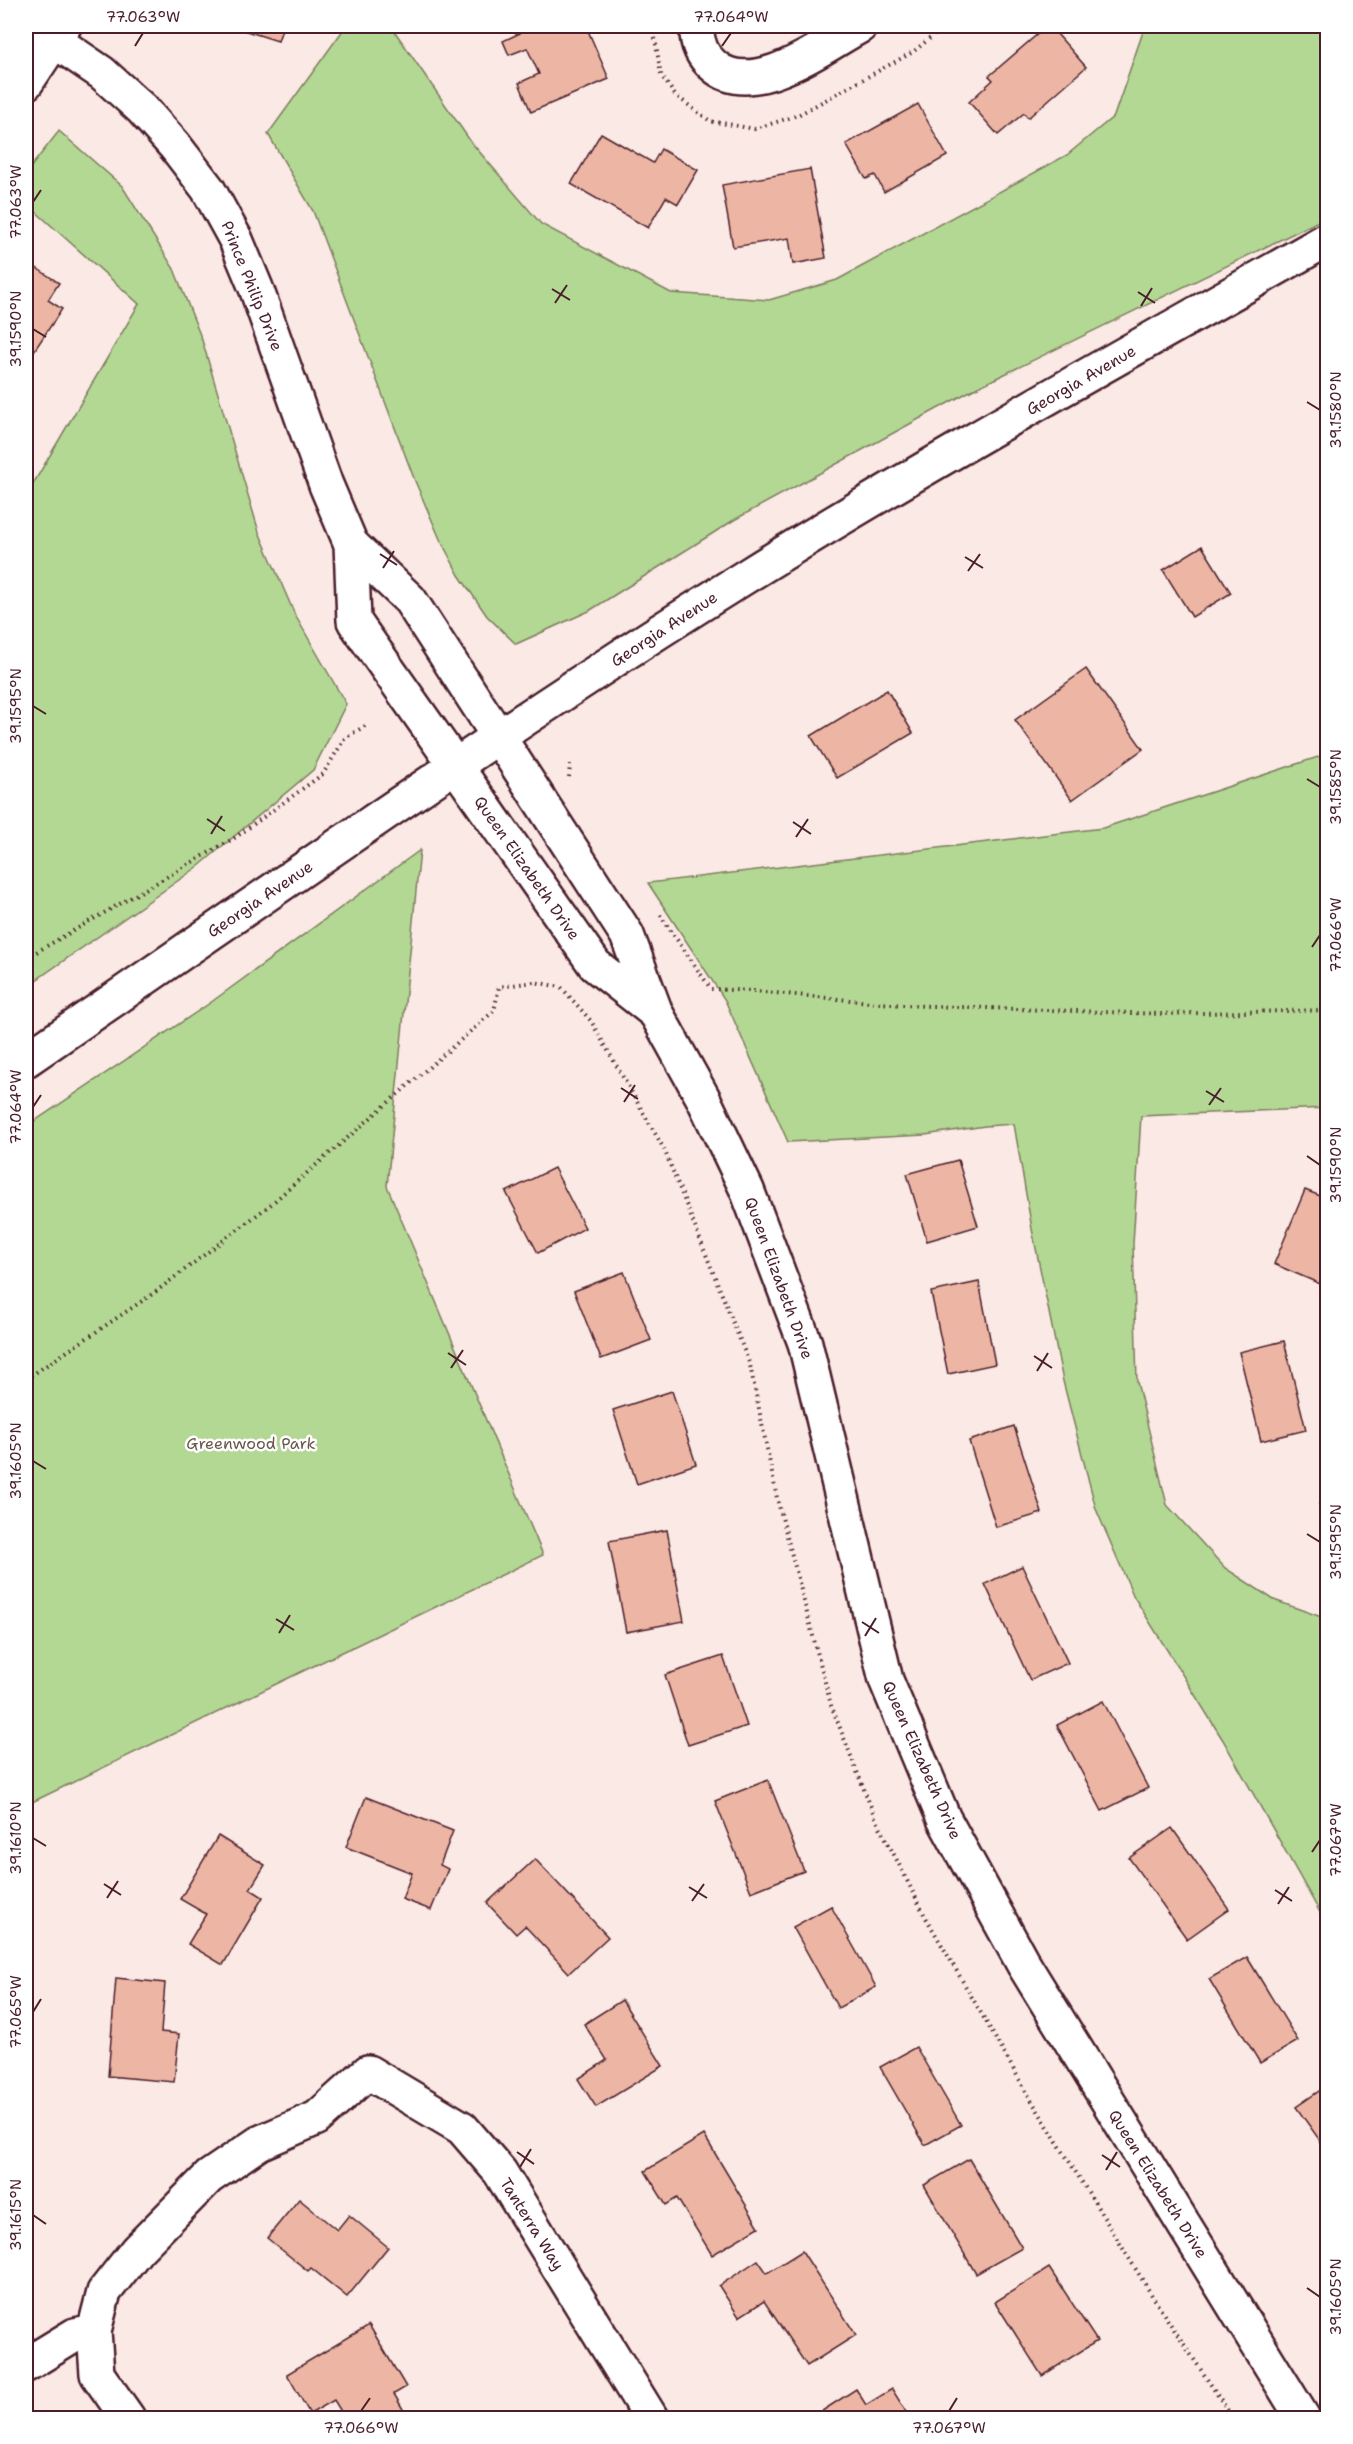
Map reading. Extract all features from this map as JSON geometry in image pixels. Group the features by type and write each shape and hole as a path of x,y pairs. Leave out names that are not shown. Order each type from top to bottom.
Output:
{"street":[{"path":"697,26 697,39 707,60 724,74 751,78 766,76 782,69 860,26"},
{"path":"26,83 51,30"},
{"name":"Prince Philip Drive","path":"51,30 142,110 175,146 208,189 236,240 256,288 326,485 351,544 354,621 455,766"},
{"name":"Georgia Avenue","path":"26,1060 455,766 670,625 855,510 1328,239"},
{"name":"Prince Philip Drive","path":"351,544 410,600 499,737"},
{"name":"Queen Elizabeth Drive","path":"499,737 627,935 656,1013 703,1098 747,1190 805,1342 886,1680 944,1818 1024,1965 1303,2418"},
{"name":"Queen Elizabeth Drive","path":"455,766 595,965 656,1013"},
{"name":"Tanterra Way","path":"94,2331 104,2292 137,2250 209,2177 259,2143 317,2118 368,2072 462,2128 500,2172 651,2418"},
{"path":"26,2365 75,2335 94,2331 97,2374 128,2418"}],"path":[{"path":"26,958 236,837 323,774 345,738 365,726"},
{"path":"26,1379 154,1293 270,1205 494,1011 499,987 534,982 561,987"},
{"path":"711,989 949,1007 1161,1014 1328,1010"}],"green space":[{"path":"346,26 391,26 471,142 541,224 671,293 769,300 837,280 1067,155 1114,116 1145,26 1327,26 1327,217 972,390 734,520 589,611 516,644 487,616 459,575 440,539 415,481 313,211 268,134"},
{"path":"59,131 122,186 174,269 202,340 259,532 295,615 346,704 313,770 199,866 26,987 26,496 139,304 26,203 26,173"},
{"path":"1327,754 1327,1108 1141,1116 1133,1244 1137,1382 1167,1505 1225,1568 1274,1600 1327,1619 1327,1925 1223,1740 1134,1597 1096,1509 1063,1381 1032,1229 1014,1124 925,1135 788,1142 725,1000 648,883 1103,828"},
{"name":"Greenwood Park","path":"420,850 387,1186 543,1555 26,1805 26,1127 210,1003"}],"building":[{"path":"230,26 283,26 278,41"},
{"path":"518,26 586,26 609,79 531,112 519,83 539,74 527,48 509,55 503,41 520,33"},
{"path":"1047,26 1050,26 1086,67 1028,118 1024,113 998,135 969,102 993,80 989,76"},
{"path":"918,104 947,156 884,192 875,175 866,179 846,144"},
{"path":"601,133 653,163 661,149 698,170 678,204 666,197 648,228 571,184"},
{"path":"810,169 826,258 793,264 789,238 733,247 722,185"},
{"path":"26,261 59,283 48,300 62,309 26,363"},
{"path":"1202,546 1231,593 1192,617 1163,570"},
{"path":"1086,669 1143,749 1072,800 1015,720"},
{"path":"887,690 913,733 837,778 811,736"},
{"path":"958,1160 978,1226 927,1241 907,1174"},
{"path":"554,1168 585,1228 538,1253 506,1192"},
{"path":"1305,1190 1328,1199 1328,1279 1325,1286 1274,1264"},
{"path":"624,1272 651,1340 601,1359 574,1291"},
{"path":"979,1282 995,1364 948,1374 931,1292"},
{"path":"1284,1341 1306,1430 1261,1441 1239,1352"},
{"path":"672,1391 696,1464 637,1484 613,1410"},
{"path":"1014,1426 1042,1513 996,1527 969,1441"},
{"path":"1328,1495 1328,1512 1319,1504"},
{"path":"667,1530 684,1621 626,1632 609,1541"},
{"path":"1022,1566 1068,1663 1030,1680 985,1584"},
{"path":"723,1656 747,1726 688,1745 665,1675"},
{"path":"1103,1701 1148,1788 1102,1811 1057,1725"},
{"path":"768,1780 804,1871 751,1892 715,1801"},
{"path":"366,1797 453,1831 440,1865 448,1869 431,1910 402,1899 412,1873 346,1847"},
{"path":"1172,1828 1229,1909 1187,1939 1129,1858"},
{"path":"218,1836 265,1865 250,1889 263,1897 223,1965 188,1944 206,1914 180,1899"},
{"path":"535,1859 608,1937 569,1973 525,1926 516,1934 487,1903"},
{"path":"831,1906 876,1987 838,2008 793,1927"},
{"path":"1247,1957 1298,2041 1260,2063 1209,1979"},
{"path":"116,1978 165,1983 161,2032 179,2034 174,2082 108,2076"},
{"path":"622,2000 663,2066 596,2107 578,2079 607,2060 584,2024"},
{"path":"916,2047 961,2125 925,2145 880,2067"},
{"path":"1328,2085 1328,2152 1296,2107"},
{"path":"704,2135 759,2227 712,2255 677,2198 666,2205 645,2171"},
{"path":"969,2159 1022,2248 976,2274 924,2185"},
{"path":"299,2199 337,2230 349,2215 388,2247 347,2297 311,2268 308,2271 267,2238"},
{"path":"802,2251 856,2335 807,2366 764,2301 739,2317 719,2286 758,2260 767,2273"},
{"path":"1049,2268 1097,2341 1042,2376 995,2302"},
{"path":"369,2325 406,2387 394,2394 407,2416 403,2418 345,2418 334,2400 310,2414 287,2374"},
{"path":"856,2389 866,2405 892,2389 910,2418 823,2418 819,2413"}]}
